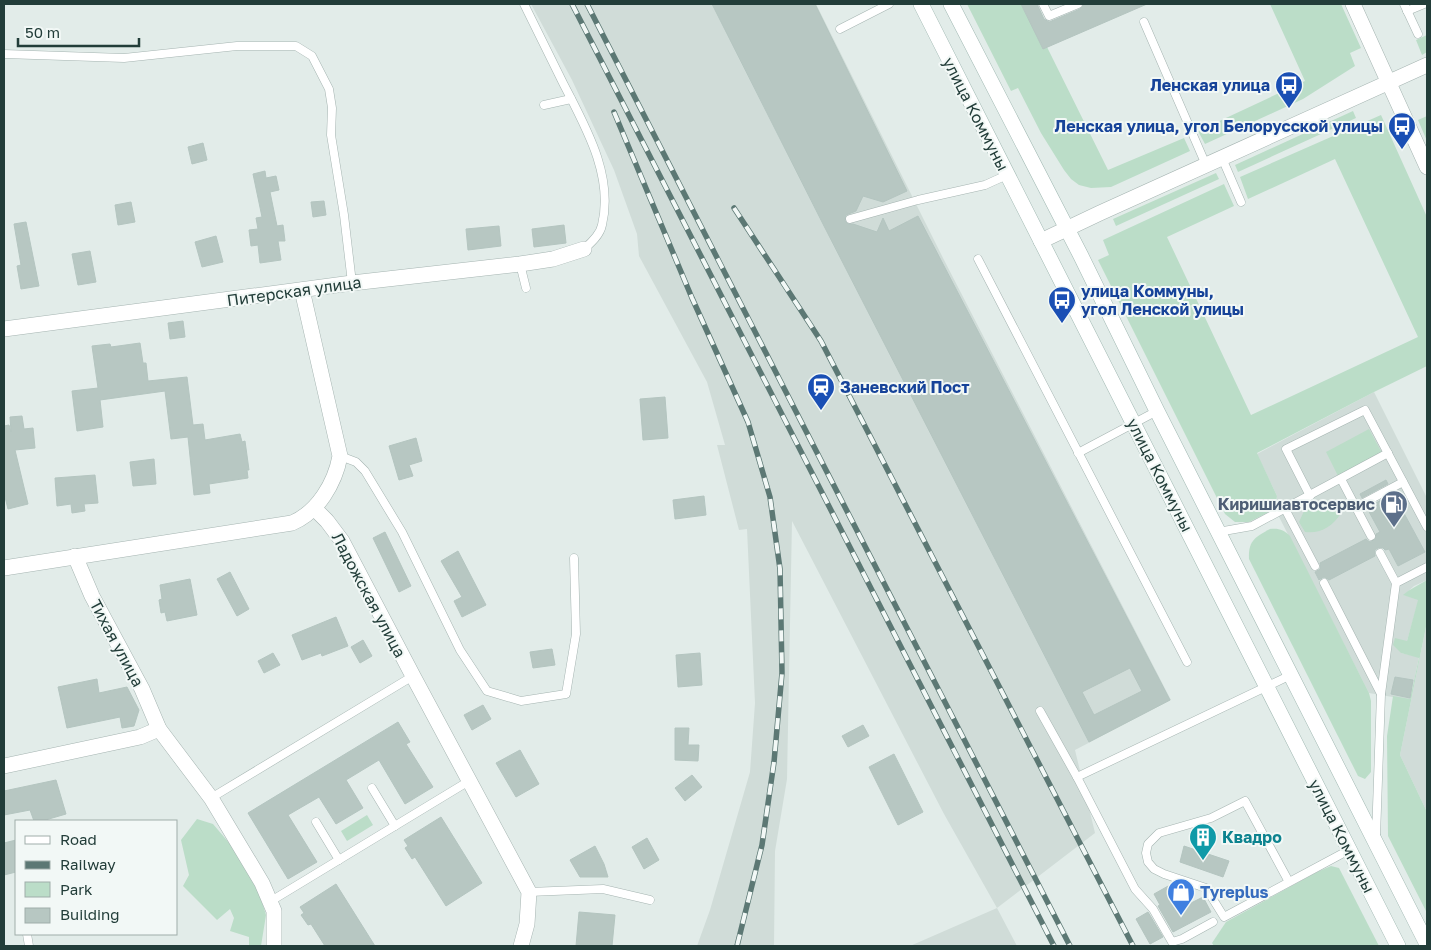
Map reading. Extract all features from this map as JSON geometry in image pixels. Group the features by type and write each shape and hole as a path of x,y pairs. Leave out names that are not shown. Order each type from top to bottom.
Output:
{"street":[{"name":"улица Коммуны","path":"921,4 1398,946"},
{"name":"улица Коммуны","path":"951,4 1067,229 1157,412 1427,944"},
{"path":"1353,4 1427,167"},
{"path":"1041,241 1427,65"},
{"name":"Питерская улица","path":"4,329 352,283 520,264 553,258 584,249"},
{"path":"4,568 292,523 304,518 314,508 337,473 340,456 302,290"},
{"name":"Ладожская улица","path":"314,508 327,520 342,541 412,676 529,892"},
{"name":"Тихая улица","path":"75,556 92,596 142,689 159,729 197,778 262,883 271,901"},
{"path":"4,766 140,738 159,729"},
{"path":"521,946 527,924 529,892"},
{"path":"271,901 274,911 274,946"}],"lane":[{"path":"524,4 586,128 600,165 605,199 602,227 593,241 584,249"},
{"path":"840,29 889,4"},
{"path":"1043,4 1049,16 1078,4"},
{"path":"1418,34 1406,8 1424,4"},
{"path":"1144,22 1206,165"},
{"path":"4,54 124,58 237,46 296,46 312,56 329,89 332,108 331,135 344,215 352,283"},
{"path":"544,105 571,99"},
{"path":"1222,158 1241,202"},
{"path":"850,219 918,200 985,185 1007,175"},
{"path":"978,259 1187,662"},
{"path":"520,264 526,288"},
{"path":"1310,496 1286,449 1365,410 1427,527"},
{"path":"1078,453 1157,412"},
{"path":"1218,532 1252,526 1388,454"},
{"path":"340,456 356,462 365,471 402,532 460,650 486,690 521,701 566,694 576,634 574,558"},
{"path":"1342,479 1371,536"},
{"path":"1356,507 1403,482"},
{"path":"1284,509 1315,566"},
{"path":"1376,843 1381,694 1396,584 1380,553"},
{"path":"1396,584 1427,567"},
{"path":"1324,583 1381,694"},
{"path":"1077,777 1291,675"},
{"path":"210,798 412,676"},
{"path":"1040,711 1077,777 1135,889 1153,909 1172,942 1182,939 1214,922"},
{"path":"271,901 469,782"},
{"path":"372,788 395,826"},
{"path":"1290,882 1245,801 1211,818 1159,833 1148,844 1146,853 1148,862 1154,868 1164,874 1206,888 1224,917 1290,882 1349,850"},
{"path":"316,822 339,860"},
{"path":"529,892 602,889 650,900"}],"shaded area":[{"path":"531,4 816,4 943,258 1171,700 1075,750 1095,833 997,908 944,814 792,521 787,779 775,851 774,946 697,946 710,910 750,772 755,703 747,529 739,530 717,445 725,445 707,382 639,256 637,234 614,170 572,80"},
{"path":"1374,392 1427,498 1427,580 1414,586 1404,595 1419,599 1407,641 1401,653 1419,657 1410,700 1369,693 1275,509 1277,496 1257,454","holes":["1386,480 1425,552 1398,566 1360,494","1376,534 1385,550 1321,584 1313,567"]},
{"path":"1427,622 1427,812 1400,755"},
{"path":"997,908 1017,946 910,946"}],"green space":[{"path":"967,4 1021,4 1043,48 1047,47 1108,170 1184,138 1190,151 1111,187 1091,188 1079,185 1064,170 1041,133 1018,88 1011,91"},
{"path":"1270,4 1341,4 1361,48 1350,53 1355,66 1303,99 1205,144 1198,131 1305,81"},
{"path":"1427,35 1427,52 1422,55 1416,40"},
{"path":"1353,111 1356,118 1238,172 1235,165"},
{"path":"1381,115 1427,217 1427,366 1257,453 1277,496 1275,509 1249,522 1235,522 1225,514 1098,260 1109,255 1103,240 1224,184 1234,206 1167,237 1251,415 1418,337 1335,159 1248,199 1240,177"},
{"path":"1427,116 1427,141 1418,120"},
{"path":"1216,173 1219,179 1116,226 1113,219"},
{"path":"1369,429 1382,453 1338,476 1326,452"},
{"path":"1324,500 1336,502 1341,513 1326,528 1316,532 1305,532 1299,522 1304,511"},
{"path":"1270,529 1281,530 1290,536 1369,693 1371,701 1371,772 1365,779 1358,776 1249,559 1251,544"},
{"path":"1427,580 1427,622 1400,755 1427,812 1427,913 1388,836 1387,736 1393,696 1410,699 1419,658 1401,653 1393,645 1395,638 1407,641 1418,600 1403,595"},
{"path":"367,815 373,825 347,841 341,831"},
{"path":"197,819 213,824 230,844 257,885 266,915 261,946 249,946 249,937 230,931 234,918 230,909 217,920 183,886 189,875 181,840"},
{"path":"1331,866 1339,868 1379,946 1214,946 1212,943 1226,922"}],"building":[{"path":"712,4 815,4 907,191 883,202 863,196 856,211 846,215 845,221 848,224 877,232 883,218 889,231 918,216 1170,700 1089,742","holes":["1130,668 1142,691 1094,715 1082,692"]},
{"path":"1021,4 1037,4 1044,19 1049,22 1080,9 1084,4 1147,4 1043,49"},
{"path":"203,143 207,160 192,164 188,147"},
{"path":"265,171 266,178 276,176 279,190 270,192 277,226 283,225 285,241 278,241 281,260 260,263 258,245 251,246 249,230 258,229 256,218 262,217 253,174"},
{"path":"324,201 326,215 313,217 311,202"},
{"path":"131,202 135,222 118,225 115,205"},
{"path":"26,222 39,286 21,289 17,266 21,265 14,224"},
{"path":"564,225 566,243 534,247 532,229"},
{"path":"499,226 501,246 468,250 466,229"},
{"path":"216,236 223,262 202,267 195,242"},
{"path":"90,251 96,282 78,285 72,254"},
{"path":"183,321 185,337 170,339 168,323"},
{"path":"140,343 143,363 146,363 148,381 187,377 193,425 203,424 205,440 240,434 242,442 245,441 249,470 247,470 248,478 209,484 210,493 194,495 188,437 171,439 165,391 100,400 103,427 77,431 72,391 98,388 92,346 110,344 111,347"},
{"path":"665,397 668,438 643,440 640,399"},
{"path":"22,416 24,429 33,428 35,448 15,450 28,504 8,509 4,493 4,426 9,425 11,432 10,417"},
{"path":"416,438 422,461 409,465 413,476 399,480 389,446"},
{"path":"154,459 156,484 133,486 130,462"},
{"path":"95,475 98,503 84,504 85,511 72,513 71,504 57,506 55,478"},
{"path":"1386,480 1388,484 1362,498 1360,494"},
{"name":"Киришиавтосервис","path":"1393,493 1425,552 1398,566 1389,549 1378,548 1375,550 1375,556 1329,580 1324,577 1319,580 1315,572 1320,569 1320,563 1366,539 1370,542 1375,539 1376,534 1380,532 1367,508"},
{"path":"704,496 706,515 675,519 673,500"},
{"path":"385,532 411,586 399,592 373,538"},
{"path":"458,551 486,605 462,617 454,601 462,597 441,561"},
{"path":"230,572 249,609 237,616 217,579"},
{"path":"190,579 197,615 167,621 165,612 161,613 159,600 162,599 160,585"},
{"path":"336,617 348,646 322,656 321,653 302,660 292,635"},
{"path":"363,640 372,656 360,663 351,647"},
{"path":"552,649 555,665 533,668 530,652"},
{"path":"273,653 280,665 264,673 258,661"},
{"path":"700,653 702,685 678,687 676,655"},
{"path":"1395,677 1413,680 1410,698 1391,694"},
{"path":"97,679 99,693 127,687 139,710 134,726 122,728 120,717 67,728 58,687"},
{"path":"483,705 491,719 472,730 464,715"},
{"path":"398,722 410,742 406,744 433,787 405,804 379,760 346,780 363,808 336,824 319,797 288,815 317,862 288,879 248,813"},
{"path":"863,725 869,736 848,747 842,736"},
{"path":"675,728 689,728 688,745 699,745 698,761 675,760"},
{"path":"520,750 539,784 516,797 496,763"},
{"path":"894,754 923,812 898,825 869,767"},
{"path":"692,775 702,787 685,801 675,788"},
{"path":"56,780 66,814 45,820 34,820 30,810 4,815 4,791"},
{"path":"441,817 482,883 446,906 415,857 412,859 405,848 408,846 404,840"},
{"path":"647,838 659,860 644,869 632,847"},
{"path":"15,840 15,872 4,875 4,843"},
{"path":"595,846 608,877 580,877 570,860"},
{"name":"Квадро","path":"1184,846 1229,861 1223,877 1180,862"},
{"path":"336,884 375,946 325,946 311,924 308,925 301,915 304,913 300,907"},
{"path":"1170,885 1176,897 1186,892 1191,903 1203,897 1211,912 1173,932 1158,906 1160,905 1154,894"},
{"path":"579,912 615,915 612,946 576,946"},
{"path":"1148,912 1163,937 1150,944 1136,919"}],"railway":[{"path":"572,4 1054,946"},
{"path":"587,4 1070,946"},
{"path":"614,112 692,298 748,422 770,497 780,569 782,673 774,762 762,845 737,946"},
{"path":"734,208 821,341 1133,946"}],"place":[{"name":"Ленская улица","path":"1289,109"},
{"name":"Ленская улица, угол Белорусской улицы","path":"1402,150"},
{"name":"улица Коммуны, угол Ленской улицы","path":"1062,324"},
{"name":"Заневский Пост","path":"821,411"},
{"name":"Киришиавтосервис","path":"1394,528"},
{"name":"Квадро","path":"1203,861"},
{"name":"Tyreplus","path":"1181,916"}]}
